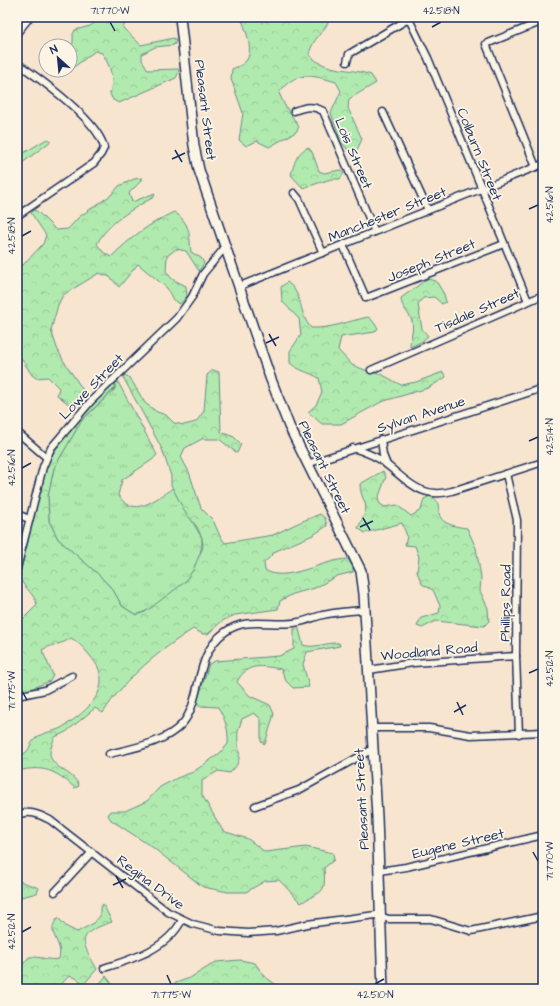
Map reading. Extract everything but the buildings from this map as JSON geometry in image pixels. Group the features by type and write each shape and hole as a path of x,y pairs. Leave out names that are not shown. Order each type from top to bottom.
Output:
{"street":[{"path":"17,33 30,17"},
{"name":"Pleasant Street","path":"180,17 195,155 270,377 289,426 361,571 369,670 383,989"},
{"path":"347,62 349,54 409,17"},
{"name":"Colburn Street","path":"409,17 428,58 528,301"},
{"path":"536,167 486,44 543,21"},
{"path":"17,62 81,115 100,134 104,147 94,163 17,216"},
{"name":"Lois Street","path":"294,111 308,106 316,107 323,111 374,232"},
{"path":"382,112 428,210"},
{"name":"Manchester Street","path":"240,286 543,164"},
{"path":"294,193 299,199 323,253"},
{"name":"Joseph Street","path":"343,245 366,298 504,244"},
{"name":"Lowe Street","path":"17,568 46,457 59,438 91,401 177,318 189,301 203,274 226,246"},
{"name":"Tisdale Street","path":"371,370 543,295"},
{"name":"Sylvan Avenue","path":"307,464 543,388"},
{"path":"17,432 46,457"},
{"path":"381,439 388,466"},
{"path":"353,448 368,453 388,466 399,477 414,487 438,493 449,492 543,462"},
{"name":"Phillips Road","path":"506,474 516,520 516,656 519,734"},
{"path":"17,514 29,519"},
{"path":"109,754 156,740 182,724 190,707 208,651 226,631 244,623 255,622 287,624 333,613 365,610"},
{"name":"Woodland Road","path":"369,670 413,663 516,656"},
{"path":"17,696 45,690 72,676"},
{"path":"371,728 429,728 471,735 543,732"},
{"path":"255,806 299,790 373,749"},
{"name":"Regina Drive","path":"17,815 26,812 41,816 92,852 157,904 182,920 220,931 248,933 276,931 328,921 380,916 389,919 431,919 471,931 543,916"},
{"name":"Eugene Street","path":"379,871 406,868 543,835"},
{"path":"55,892 92,852"},
{"path":"104,968 133,959 165,941 182,920"}],"green space":[{"path":"103,17 128,17 123,28 141,45 174,38 176,41 174,45 155,47 142,54 142,60 148,70 178,69 179,72 176,78 119,103 113,100 110,94 112,82 111,72 102,53 95,51 78,64 78,38 73,38 73,34 75,30 90,26"},
{"path":"241,17 289,17 293,22 298,21 301,17 331,17 313,44 309,55 324,65 371,75 376,83 349,99 348,108 362,139 357,150 349,151 341,142 331,113 341,91 336,82 312,76 304,76 291,81 279,93 284,104 299,127 296,132 269,147 257,141 246,146 239,140 243,113 231,79 232,69 244,63 249,53 247,34"},
{"path":"47,139 51,141 17,167 17,157"},
{"path":"308,147 312,152 319,171 324,173 340,170 344,173 340,179 331,179 303,188 291,175 298,156"},
{"path":"142,178 129,193 132,202 155,193 154,197 130,211 114,223 107,229 97,244 103,252 111,257 141,232 174,212 184,220 188,230 191,252 201,258 204,263 199,271 186,251 176,249 167,256 166,271 172,279 186,286 187,296 180,304 173,300 167,288 138,264 119,287 110,277 99,273 63,295 58,305 51,330 63,360 83,390 85,397 76,407 70,405 57,395 59,388 48,377 36,378 32,375 17,352 17,267 23,265 43,244 46,235 31,213 34,210 38,212 56,230 68,229 79,217 111,195 119,186 134,179"},
{"path":"427,279 436,281 444,294 446,302 442,304 434,297 423,298 418,304 422,329 428,336 421,342 410,347 413,328 412,321 402,305 401,298"},
{"path":"287,282 296,292 304,317 311,328 332,326 368,317 371,319 378,328 375,332 341,337 338,350 352,365 373,373 381,374 401,385 416,382 443,372 446,377 428,388 381,402 341,424 322,424 308,412 316,405 322,392 319,378 297,368 290,363 290,351 301,335 299,319 282,301 281,287"},
{"path":"213,370 219,372 221,432 234,437 241,444 237,453 219,439 202,439 185,448 181,457 189,472 201,508 213,520 220,536 225,543 273,535 320,514 325,518 327,526 313,535 276,551 264,563 265,570 273,574 294,573 338,560 348,559 353,567 353,572 337,576 315,588 293,594 280,601 278,609 235,615 222,621 208,634 203,634 193,629 155,656 132,677 103,713 95,708 66,732 55,737 50,752 51,757 58,766 77,781 79,786 75,788 49,770 26,769 17,771 17,755 22,755 25,753 33,740 39,736 61,728 71,722 96,698 100,688 101,678 98,668 80,644 71,638 42,650 53,675 50,681 25,691 17,689 17,625 37,605 32,595 19,578 46,469 51,457 76,421 115,384 115,388 82,420 54,468 48,496 49,521 58,539 99,575 113,590 122,606 136,615 145,612 185,582 193,570 203,547 202,538 197,527 185,512 171,485 171,476 162,449 123,377 125,375 130,378 145,403 157,412 166,415 174,423 184,425 196,422 204,411 207,375"},
{"path":"118,382 157,455 122,480 118,495 124,502 131,506 137,506 151,502 173,488 202,538 199,556 188,579 161,602 136,615 122,606 113,590 99,575 58,539 49,521 48,496 54,468 82,420 115,389 115,384"},
{"path":"383,471 386,477 378,499 380,504 385,507 397,505 411,516 421,510 424,499 430,496 437,501 440,516 445,522 467,528 476,548 481,577 480,591 488,608 489,621 484,626 436,621 422,628 417,626 421,618 439,613 440,606 433,590 422,584 417,572 419,557 415,546 405,545 407,536 402,523 365,533 358,528 366,509 360,484"},
{"path":"294,629 299,629 303,645 316,646 339,643 340,646 307,652 303,664 309,687 293,688 286,681 281,669 256,667 245,671 237,682 250,696 270,705 274,714 265,744 261,742 261,719 254,713 242,719 238,731 238,763 230,773 218,771 202,781 202,795 223,831 248,839 265,852 306,847 333,853 334,860 324,868 323,888 321,891 301,903 279,880 265,881 246,892 228,892 203,887 152,847 111,820 108,815 110,811 125,811 147,801 160,787 193,772 219,754 228,744 226,725 218,707 200,706 197,702 209,664 215,661 279,656 294,649"},
{"path":"17,878 19,881 39,888 37,893 17,898"},
{"path":"103,904 112,922 92,930 87,935 85,945 87,952 97,969 84,984 76,978 69,976 57,989 17,989 17,967 20,968 29,957 59,959 59,948 53,932 53,925 58,918 67,927 77,932 94,923 100,916 100,908"},
{"path":"240,960 255,963 264,976 282,989 159,989 190,978 216,962"},
{"path":"106,976 116,989 95,989"}]}
